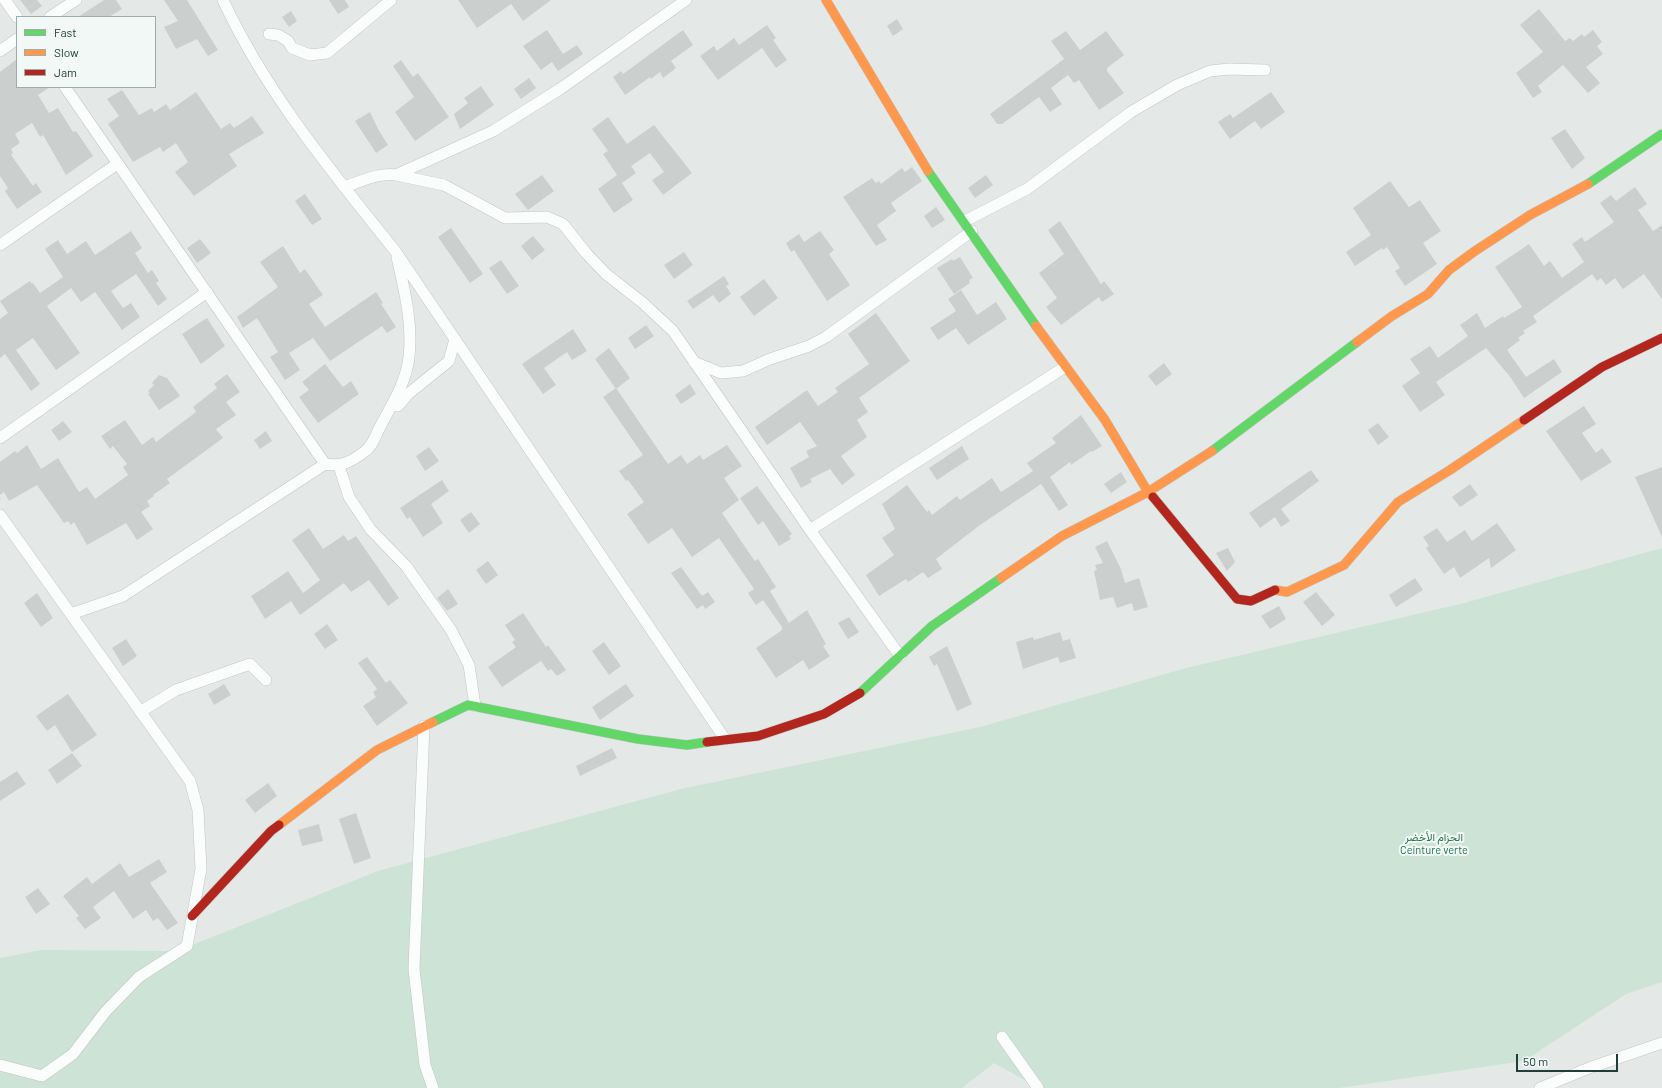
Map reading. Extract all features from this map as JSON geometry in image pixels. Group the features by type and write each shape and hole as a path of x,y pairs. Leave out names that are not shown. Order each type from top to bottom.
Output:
{"street":[{"path":"5,0 16,16"},
{"path":"52,16 76,0"},
{"path":"223,0 265,80 344,187 396,252 725,739"},
{"path":"269,34 278,35 288,41 292,48 310,55 327,53 391,0"},
{"path":"396,175 493,131 560,89 686,0"},
{"path":"826,0 923,163 972,231 1065,367 1105,420 1148,492 1236,599 1251,601 1274,590 1287,592 1344,565 1398,502 1450,470 1602,367 1662,338"},
{"path":"0,50 16,40"},
{"path":"965,221 1027,189 1131,112 1178,85 1210,71 1229,69 1265,70"},
{"path":"66,88 325,464"},
{"path":"192,916 271,831 377,750 468,705 638,739 687,744 758,736 824,714 859,694 932,626 1062,536 1148,492 1202,459 1392,316 1428,294 1449,270 1475,251 1530,215 1588,184 1662,134"},
{"path":"0,245 117,164"},
{"path":"344,187 377,176 389,174 396,175 444,185 505,218 547,217 563,224 586,253 606,274 643,303 672,331 810,530 900,656"},
{"path":"694,362 721,373 743,370 809,346 826,336 972,231"},
{"path":"71,614 123,596 325,464 339,466 365,452 374,441 379,429 400,392 409,357 410,330 407,303 396,252"},
{"path":"0,438 207,292"},
{"path":"379,429 408,394 449,360 455,339"},
{"path":"810,530 1065,367"},
{"path":"339,466 349,497 371,530 406,566 451,630 468,665 475,706"},
{"path":"0,515 190,782 198,810 201,869 188,946 139,977 106,1011 73,1054 42,1076 0,1065"},
{"path":"140,712 176,690 250,664 266,680"},
{"path":"424,726 414,969 425,1065 433,1088"},
{"path":"1002,1036 1038,1088"},
{"path":"1540,1088 1589,1068 1662,1043"}],"green space":[{"name":"الحزام الأخضر Ceinture verte","path":"1662,548 1662,982 1626,994 1524,1061 1339,1088 1039,1088 994,1063 962,1088 0,1088 0,958 42,950 177,951 378,871 681,789 980,727 1186,668 1464,603"}],"building":[{"path":"20,0 37,0 42,6 31,14"},
{"path":"104,0 116,0 122,9 111,16 80,16"},
{"path":"164,0 187,0 218,50 208,56 197,39 176,49 164,27 178,21"},
{"path":"329,0 345,0 349,7 338,14"},
{"path":"458,0 551,0 523,21 511,4 477,28"},
{"path":"1539,9 1565,41 1570,38 1573,41 1582,34 1584,37 1593,30 1602,42 1597,46 1603,54 1586,67 1600,83 1588,93 1563,65 1538,86 1542,92 1533,98 1516,73 1543,52 1520,25"},
{"path":"291,11 297,21 289,27 282,17"},
{"path":"897,19 903,29 893,36 887,26"},
{"path":"767,25 776,38 773,40 787,60 776,68 762,48 718,80 700,56 714,46 717,51 734,38 739,45"},
{"path":"547,30 563,54 577,45 583,54 558,71 552,62 541,70 523,46"},
{"path":"683,30 693,45 671,61 676,68 663,78 660,72 651,79 650,77 625,95 613,77 621,71 623,74"},
{"path":"1066,31 1080,50 1106,31 1124,55 1107,68 1107,71 1124,93 1099,110 1079,80 1074,83 1068,75 1051,88 1062,104 1050,112 1039,97 1002,124 997,124 990,114 1064,59 1051,41"},
{"path":"16,60 16,88 48,88 38,95 49,113 58,108 73,132 76,131 93,156 66,175 43,135 40,137 32,123 15,134 20,143 11,149 13,153 11,155 33,186 36,183 42,192 17,209 5,191 8,188 0,176 0,72"},
{"path":"401,60 413,77 418,73 449,117 415,141 395,112 414,97 393,66"},
{"path":"529,78 536,88 521,99 514,89"},
{"path":"481,86 494,105 460,129 454,114 468,103 464,98"},
{"path":"122,90 139,115 152,108 154,112 166,104 170,110 196,92 221,129 230,123 234,128 252,116 264,133 229,154 237,166 194,196 175,172 188,162 176,143 163,152 160,147 133,162 108,124 119,116 107,99"},
{"path":"1271,92 1285,112 1261,129 1255,121 1230,139 1218,122 1230,114 1233,118"},
{"path":"370,112 388,145 376,153 355,121"},
{"path":"608,117 627,144 654,125 692,173 663,195 652,180 664,172 650,153 631,166 636,173 622,183 633,200 614,213 598,189 617,175 603,154 608,151 592,129"},
{"path":"1565,129 1585,158 1572,169 1551,138"},
{"path":"912,167 922,181 891,203 896,211 877,225 887,240 876,246 843,197 872,178 876,183 879,181 881,184 902,168 905,172"},
{"path":"542,175 554,191 528,210 515,194"},
{"path":"986,175 993,185 975,198 968,188"},
{"path":"1390,181 1409,207 1420,200 1441,231 1423,243 1437,264 1405,286 1395,271 1400,268 1387,247 1383,250 1382,248 1355,266 1346,252 1371,235 1353,208"},
{"path":"1635,187 1647,204 1638,210 1653,231 1662,225 1662,299 1644,274 1623,289 1615,278 1606,285 1601,278 1597,281 1592,274 1533,316 1537,322 1523,331 1525,333 1518,338 1520,340 1507,350 1526,377 1554,359 1562,372 1524,398 1511,378 1486,348 1436,382 1445,395 1420,412 1402,386 1420,373 1410,359 1430,346 1438,358 1468,336 1460,325 1477,313 1485,328 1503,316 1504,318 1522,307 1495,267 1529,244 1544,266 1550,261 1562,278 1584,262 1572,244 1582,237 1585,242 1614,222 1600,203 1611,195 1616,201"},
{"path":"305,194 322,219 312,225 295,201"},
{"path":"936,207 945,220 932,228 924,216"},
{"path":"1060,221 1101,284 1104,281 1114,294 1102,302 1099,297 1061,325 1046,307 1057,298 1039,273 1064,254 1048,230"},
{"path":"451,228 483,274 470,283 438,237"},
{"path":"131,231 142,248 135,253 148,273 152,270 159,281 156,283 167,299 158,306 136,274 111,291 123,308 131,303 140,317 122,330 95,292 81,302 71,288 47,306 80,353 56,370 33,338 16,350 40,384 31,391 5,354 0,358 0,319 8,313 0,301 30,281 40,293 63,277 45,249 58,240 67,254 86,241 95,255"},
{"path":"820,231 834,250 829,254 850,285 827,301 794,250 791,252 786,243 799,234 804,242"},
{"path":"533,236 545,250 532,260 521,246"},
{"path":"200,239 211,253 197,263 187,248"},
{"path":"283,246 300,273 305,269 323,295 309,304 325,327 376,292 383,303 381,304 396,327 387,333 382,326 330,361 313,338 289,353 300,370 285,380 270,357 278,352 257,318 243,328 237,317 278,287 260,262"},
{"path":"684,252 693,265 674,279 664,265"},
{"path":"960,257 973,278 969,280 970,283 954,294 937,268 952,259 953,261"},
{"path":"501,260 519,286 507,294 489,268"},
{"path":"724,276 729,284 726,286 731,294 719,303 713,295 693,309 687,301"},
{"path":"764,279 778,298 754,316 740,297"},
{"path":"961,290 977,315 996,302 1007,319 968,345 956,328 938,340 930,328 956,311 948,299"},
{"path":"876,313 910,361 859,398 868,412 857,420 867,437 841,456 855,475 842,485 830,469 810,479 812,482 801,488 790,468 809,457 806,451 817,446 800,422 767,445 755,427 807,390 818,406 838,392 835,388 869,364 848,334"},
{"path":"207,318 225,346 201,364 182,334"},
{"path":"646,325 654,336 635,349 628,338"},
{"path":"573,329 587,351 572,360 567,352 544,368 556,385 543,394 522,364"},
{"path":"609,348 630,378 616,389 595,359"},
{"path":"1164,363 1172,374 1156,386 1148,376"},
{"path":"325,364 343,387 351,381 359,394 318,423 299,397 309,390 302,382"},
{"path":"227,374 240,392 226,402 236,415 216,429 223,438 167,479 170,483 147,501 150,506 141,512 153,529 137,540 126,523 87,545 74,522 71,525 68,521 64,523 37,485 9,501 4,492 0,495 0,462 15,451 17,453 27,445 41,469 58,458 79,492 87,487 95,499 128,475 123,467 127,464 113,446 110,449 101,436 125,420 142,445 153,437 156,442 196,412 193,407 217,388 214,384"},
{"path":"159,375 167,378 180,396 159,410 148,394 150,393 148,391 154,385 152,383"},
{"path":"690,384 696,394 681,404 675,395"},
{"path":"616,388 668,464 681,455 687,464 700,455 703,460 727,445 742,466 724,478 739,500 722,513 754,560 755,561 758,559 776,587 770,591 789,623 807,610 826,644 823,646 830,656 809,670 803,660 776,678 756,648 782,630 782,627 763,600 756,605 748,593 754,589 719,538 692,557 672,528 648,544 627,514 644,502 628,480 626,481 619,471 643,455 603,397"},
{"path":"1584,406 1596,424 1582,433 1596,453 1602,448 1612,462 1581,481 1546,431"},
{"path":"1081,415 1102,446 1092,452 1091,451 1071,465 1070,462 1050,477 1068,505 1059,511 1041,484 980,525 936,559 942,569 928,578 923,572 908,582 906,579 879,596 866,575 894,555 882,538 895,529 882,504 907,485 927,512 929,510 932,515 957,496 960,500 992,478 1001,492 1033,471 1027,463 1056,443 1052,438"},
{"path":"63,421 72,432 59,441 51,430"},
{"path":"1378,423 1389,437 1378,445 1368,430"},
{"path":"266,431 272,441 260,449 254,440"},
{"path":"962,446 969,459 937,480 929,468"},
{"path":"429,447 439,461 425,471 416,456"},
{"path":"1662,467 1662,537 1635,477"},
{"path":"1311,470 1319,481 1281,509 1290,521 1281,527 1275,517 1260,528 1249,513"},
{"path":"1121,472 1127,482 1111,493 1104,484"},
{"path":"442,480 449,491 431,504 443,523 423,537 410,517 407,519 400,508"},
{"path":"1470,484 1478,495 1460,507 1452,497"},
{"path":"757,486 792,534 789,536 791,539 779,546 763,521 758,525 740,498"},
{"path":"471,512 480,524 469,533 460,520"},
{"path":"1497,523 1516,550 1491,568 1489,558 1460,578 1454,567 1444,574 1426,548 1429,546 1423,537 1437,528 1447,542 1465,530 1472,541"},
{"path":"309,528 323,549 344,535 348,541 356,536 399,598 388,606 369,580 351,592 344,583 300,615 291,601 265,619 251,596 288,571 303,593 320,580 292,540"},
{"path":"1107,541 1121,569 1125,583 1139,578 1148,607 1134,611 1132,603 1117,608 1113,597 1100,600 1094,571 1097,570 1095,565 1103,563 1095,547"},
{"path":"1228,548 1235,562 1227,571 1216,553"},
{"path":"488,561 498,575 486,584 476,570"},
{"path":"681,567 702,596 708,592 715,602 705,609 703,605 697,609 671,573"},
{"path":"1415,578 1423,590 1396,607 1389,595"},
{"path":"448,589 458,604 447,611 437,598"},
{"path":"1316,592 1335,615 1322,626 1303,602"},
{"path":"37,593 53,618 41,627 24,603"},
{"path":"1279,606 1286,619 1270,629 1261,616"},
{"path":"523,613 546,647 548,645 566,670 557,676 551,669 548,671 541,661 502,687 488,667 516,647 512,642 515,640 505,625"},
{"path":"849,617 859,632 848,639 838,623"},
{"path":"327,624 338,640 325,649 314,634"},
{"path":"1060,632 1063,641 1070,639 1076,658 1060,663 1058,657 1023,669 1016,642 1033,637 1034,640"},
{"path":"126,639 137,656 123,666 112,648"},
{"path":"604,642 621,666 609,675 592,651"},
{"path":"947,646 972,704 957,711 937,664 934,666 929,657"},
{"path":"367,657 386,683 390,680 408,703 377,726 363,706 376,697 373,692 377,689 358,663"},
{"path":"224,684 231,695 214,705 208,694"},
{"path":"626,684 634,696 600,720 592,707"},
{"path":"68,694 97,735 72,752 55,725 47,731 36,716"},
{"path":"612,748 617,758 580,776 576,766"},
{"path":"72,753 82,766 57,784 48,770"},
{"path":"17,771 26,784 0,801 0,782"},
{"path":"268,783 277,796 255,813 245,800"},
{"path":"356,813 371,858 354,864 339,819"},
{"path":"319,824 323,841 302,846 298,830"},
{"path":"159,859 167,872 150,883 178,923 167,930 158,918 153,921 146,910 133,919 114,891 93,907 101,918 85,929 76,918 79,916 63,896 87,877 92,884 120,863 129,877"},
{"path":"38,888 50,904 36,914 25,897"}],"traffic: fast":[{"path":"1588,184 1662,134"},
{"path":"928,171 1036,326"},
{"path":"1212,451 1357,342"},
{"path":"860,693 932,626 1001,578"},
{"path":"433,722 468,705 638,739 687,745 707,742"}],"traffic: slow":[{"path":"826,0 928,171"},
{"path":"1357,342 1392,316 1428,294 1449,270 1475,251 1530,215 1588,184"},
{"path":"1036,326 1105,420 1148,492 1212,451"},
{"path":"1275,590 1287,592 1344,565 1398,502 1450,470 1524,420"},
{"path":"1001,578 1062,536 1148,492 1153,497"},
{"path":"279,825 377,750 433,722"}],"traffic: jam":[{"path":"1524,420 1602,367 1662,338"},
{"path":"1153,497 1237,599 1251,601 1275,590"},
{"path":"707,742 758,736 824,714 860,693"},
{"path":"192,916 271,831 279,825"}]}
